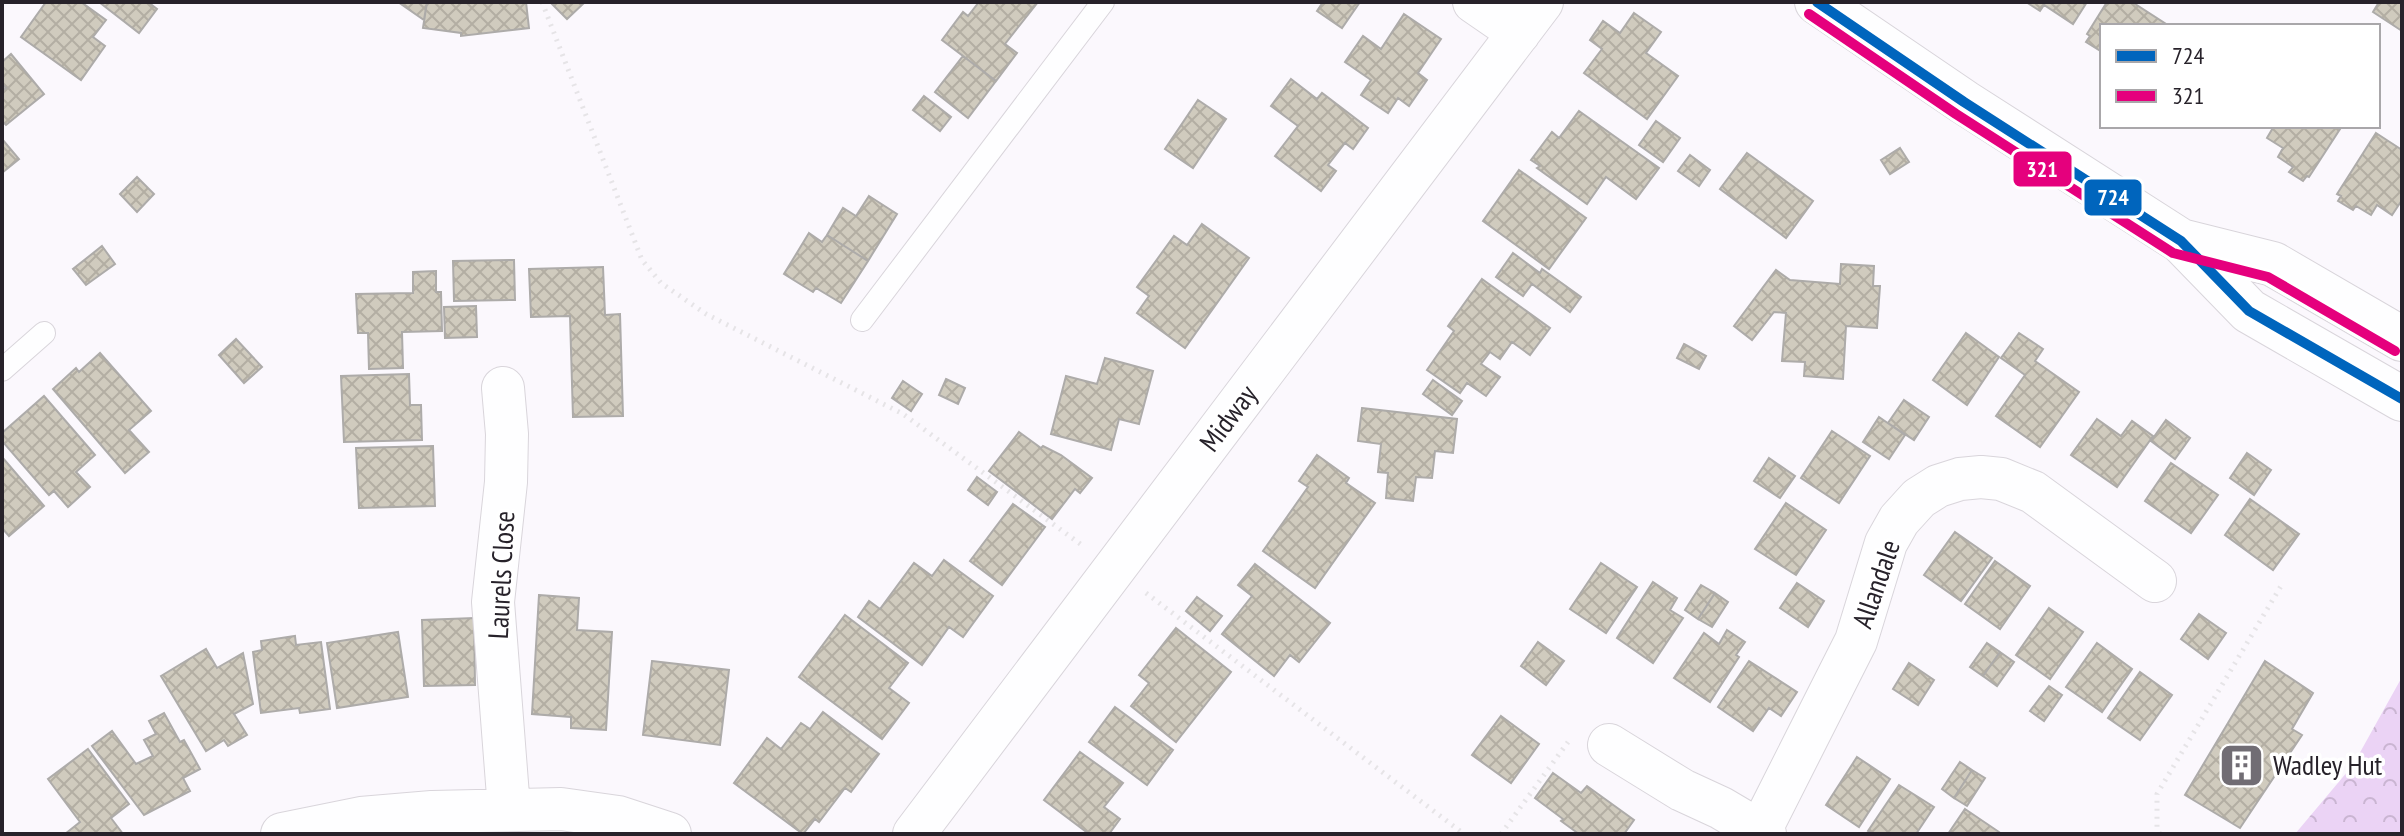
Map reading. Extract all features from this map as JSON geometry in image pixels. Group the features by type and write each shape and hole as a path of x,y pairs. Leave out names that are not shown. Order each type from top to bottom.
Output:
{"main road":[{"path":"1817,2 1964,102 2181,241 2249,311 2402,399"},
{"path":"2181,241 2273,264 2402,339"}],"street":[{"path":"1474,2 1531,18"},
{"name":"Midway","path":"914,834 1531,18"},
{"name":"Laurels Close","path":"503,388 507,434 506,482 493,602 509,809"},
{"name":"Allandale","path":"1609,745 1682,790 1721,808 1762,833 1856,641 1886,543 1899,520 1919,498 1938,486 1960,479 2001,479 2033,492 2155,581"},
{"path":"282,834 361,818 509,809 561,809 618,817 670,834"}],"lane":[{"path":"862,320 1103,2"},
{"path":"2,370 44,333"}],"path":[{"path":"542,2 642,260 661,283 706,314 903,414 1464,834"},
{"path":"2160,834 2157,829 2157,794 2281,586"},
{"path":"1501,834 1569,741 1609,745"}],"green space":[{"path":"2402,677 2402,834 2295,834 2353,765"}],"building":[{"path":"46,2 81,2 106,20 93,37 105,46 81,80 21,37"},
{"path":"99,2 148,2 157,9 139,33"},
{"path":"398,2 427,2 424,20"},
{"path":"427,2 526,2 529,28 461,36 461,33 423,28"},
{"path":"550,2 585,2 567,19"},
{"path":"979,2 1038,2 1005,44 1017,53 996,81 942,40 963,12 968,16"},
{"path":"1323,2 1360,2 1342,28 1317,11"},
{"path":"2026,2 2087,2 2073,24 2044,5 2040,11"},
{"path":"2107,2 2132,2 2166,24 2100,24 2100,51 2086,42 2090,36 2087,34"},
{"path":"2379,2 2402,2 2402,31 2373,12"},
{"path":"1634,13 1661,32 1646,53 1678,76 1647,119 1584,73 1602,49 1590,40 1603,21 1620,33"},
{"path":"1404,14 1441,39 1418,73 1427,80 1409,106 1398,98 1388,113 1361,95 1371,80 1345,62 1363,36 1381,49"},
{"path":"11,54 44,94 6,125 2,121 2,91 6,88 2,84 2,62"},
{"path":"963,56 996,81 968,118 935,92"},
{"path":"1291,79 1317,99 1322,93 1368,128 1353,149 1345,143 1328,165 1336,171 1321,191 1275,156 1298,126 1271,106"},
{"path":"924,96 951,117 940,131 913,110"},
{"path":"1198,100 1226,119 1193,168 1165,149"},
{"path":"1579,111 1659,168 1636,199 1606,177 1587,204 1537,168 1540,166 1531,160 1552,132 1559,138"},
{"path":"1656,121 1680,138 1663,162 1639,145"},
{"path":"2273,128 2341,128 2309,177 2303,181 2289,172 2293,167 2278,157 2283,148 2267,138"},
{"path":"2376,133 2402,150 2402,200 2392,215 2377,205 2371,215 2356,206 2353,210 2338,201 2341,196 2337,194"},
{"path":"2,139 19,159 2,173"},
{"path":"1900,148 1909,162 1890,174 1881,160"},
{"path":"1747,153 1813,201 1786,238 1720,189"},
{"path":"1690,155 1710,170 1699,186 1678,171"},
{"path":"1519,170 1586,218 1549,269 1483,221"},
{"path":"137,177 154,194 137,212 120,194"},
{"path":"869,196 897,214 868,261 827,235 843,208 856,216"},
{"path":"1202,224 1249,258 1185,348 1137,313 1149,296 1137,287 1174,236 1187,245"},
{"path":"809,233 822,242 827,235 868,261 841,303 816,288 813,292 784,274"},
{"path":"102,246 115,264 86,285 73,269"},
{"path":"1513,253 1581,297 1570,312 1532,284 1523,296 1496,277"},
{"path":"514,260 515,300 454,301 453,261"},
{"path":"1841,264 1874,266 1873,286 1880,286 1877,328 1846,326 1843,379 1804,376 1805,362 1782,361 1786,313 1774,312 1752,340 1734,326 1776,270 1790,280 1840,284"},
{"path":"603,267 605,315 620,314 623,416 573,417 570,316 531,317 529,269"},
{"path":"436,271 436,292 441,292 442,331 402,332 403,368 369,369 368,333 358,333 356,294 413,293 413,272"},
{"path":"1482,279 1550,328 1530,355 1512,342 1500,359 1490,352 1481,364 1500,377 1486,396 1467,383 1460,393 1427,370 1454,331 1448,326"},
{"path":"476,306 477,337 445,338 444,307"},
{"path":"1966,333 1999,357 1967,405 1933,380"},
{"path":"2019,333 2043,349 2035,361 2079,392 2040,447 1996,416 2025,375 2001,358"},
{"path":"236,339 262,367 244,383 219,355"},
{"path":"1684,344 1706,356 1699,369 1677,358"},
{"path":"100,353 151,411 129,430 149,452 125,473 53,389 76,368 79,372"},
{"path":"1105,358 1153,371 1139,424 1119,419 1111,450 1051,434 1066,376 1097,384"},
{"path":"409,374 410,405 421,405 422,440 344,442 341,376"},
{"path":"946,379 965,388 958,404 939,395"},
{"path":"1433,380 1462,401 1452,415 1423,394"},
{"path":"903,381 922,394 911,411 892,398"},
{"path":"44,396 95,455 76,472 90,487 68,507 54,491 49,495 2,441 2,433"},
{"path":"1904,400 1929,417 1914,440 1888,423"},
{"path":"1362,408 1457,419 1453,453 1435,451 1432,478 1416,477 1413,501 1386,498 1388,473 1378,472 1381,444 1358,441"},
{"path":"1879,417 1905,435 1889,459 1863,442"},
{"path":"2097,419 2121,436 2132,421 2153,436 2117,487 2071,455"},
{"path":"2166,420 2190,438 2175,459 2151,441"},
{"path":"1832,431 1870,456 1839,503 1801,478"},
{"path":"1019,432 1041,448 1043,446 1061,455 1092,478 1080,493 1075,489 1052,519 989,471"},
{"path":"433,446 435,506 359,508 356,448"},
{"path":"2247,453 2271,470 2254,495 2230,478"},
{"path":"1317,455 1349,478 1346,483 1375,503 1315,588 1263,551 1308,487 1299,481"},
{"path":"2,457 44,506 9,536 2,528"},
{"path":"1769,458 1795,476 1780,498 1754,481"},
{"path":"2171,463 2218,495 2191,533 2145,501"},
{"path":"977,477 997,492 988,505 968,490"},
{"path":"2250,499 2299,534 2273,570 2225,535"},
{"path":"1786,503 1826,530 1796,575 1755,549"},
{"path":"1013,504 1045,527 1002,585 970,561"},
{"path":"1955,532 1992,558 1961,601 1924,575"},
{"path":"944,560 993,596 963,637 949,627 922,665 858,617 869,601 880,609 914,563 932,576"},
{"path":"1995,561 2030,586 2000,629 1965,604"},
{"path":"1601,563 1637,587 1606,633 1570,609"},
{"path":"1255,564 1330,623 1299,662 1290,655 1274,676 1222,634 1252,596 1238,585"},
{"path":"1653,582 1677,598 1670,610 1683,618 1653,663 1617,638"},
{"path":"1797,583 1824,601 1808,627 1780,608"},
{"path":"1701,585 1715,593 1698,619 1685,610"},
{"path":"1715,593 1728,602 1712,627 1698,619"},
{"path":"539,595 579,598 577,630 612,632 606,730 571,728 571,717 532,714"},
{"path":"1197,597 1222,616 1210,631 1186,611"},
{"path":"2049,608 2083,632 2050,679 2016,655"},
{"path":"2199,614 2226,633 2208,659 2181,639"},
{"path":"845,615 908,663 889,688 909,703 882,739 799,677"},
{"path":"474,618 475,685 424,686 422,620"},
{"path":"1176,628 1231,672 1176,742 1131,706 1149,683 1139,675"},
{"path":"1727,630 1745,642 1710,702 1674,678 1704,633 1719,644"},
{"path":"398,632 408,697 337,708 327,643"},
{"path":"295,636 296,645 321,642 330,709 300,713 299,708 261,713 253,652 262,650 261,641"},
{"path":"1538,642 1564,661 1546,685 1521,666"},
{"path":"1987,643 2000,652 1983,676 1970,667"},
{"path":"2097,643 2132,669 2102,712 2066,687"},
{"path":"206,649 217,668 243,653 253,704 234,714 247,735 228,746 224,740 206,751 161,676"},
{"path":"2000,652 2014,662 1997,686 1983,676"},
{"path":"652,661 729,670 720,745 643,735"},
{"path":"1749,661 1797,692 1781,716 1769,708 1753,731 1718,707"},
{"name":"Wadley Hut","path":"2265,661 2313,693 2292,729 2302,735 2240,828 2185,795"},
{"path":"1909,663 1934,680 1918,705 1893,689"},
{"path":"2140,672 2172,695 2140,740 2108,718"},
{"path":"2049,686 2062,695 2044,721 2030,711"},
{"path":"1115,707 1173,750 1147,785 1089,742"},
{"path":"823,712 879,754 851,792 845,788 819,822 815,819 803,834 734,783 767,738 781,749 801,723 810,729"},
{"path":"164,713 200,769 183,778 190,791 144,815 92,746 112,731 136,764 153,756 144,740 156,734 149,721"},
{"path":"1501,716 1539,744 1511,783 1472,755"},
{"path":"88,749 129,804 111,818 123,834 65,834 80,822 48,779"},
{"path":"1080,752 1123,783 1104,807 1120,819 1109,834 1089,834 1044,800"},
{"path":"1857,757 1890,779 1859,827 1826,805"},
{"path":"1960,762 1972,770 1954,798 1942,789"},
{"path":"1972,770 1985,778 1967,806 1954,798"},
{"path":"1553,773 1581,793 1587,786 1634,820 1624,834 1579,834 1535,798"},
{"path":"1899,785 1934,807 1916,834 1873,834 1868,831"},
{"path":"1965,809 1999,832 1998,834 1948,834"}],"transit line":[{"name":"724","path":"1817,2 1964,102 2181,241 2249,311 2402,399"},
{"name":"321","path":"1809,14 1956,114 2173,253 2268,277 2395,351"}],"place":[{"name":"Wadley Hut","path":"2242,765"}]}
